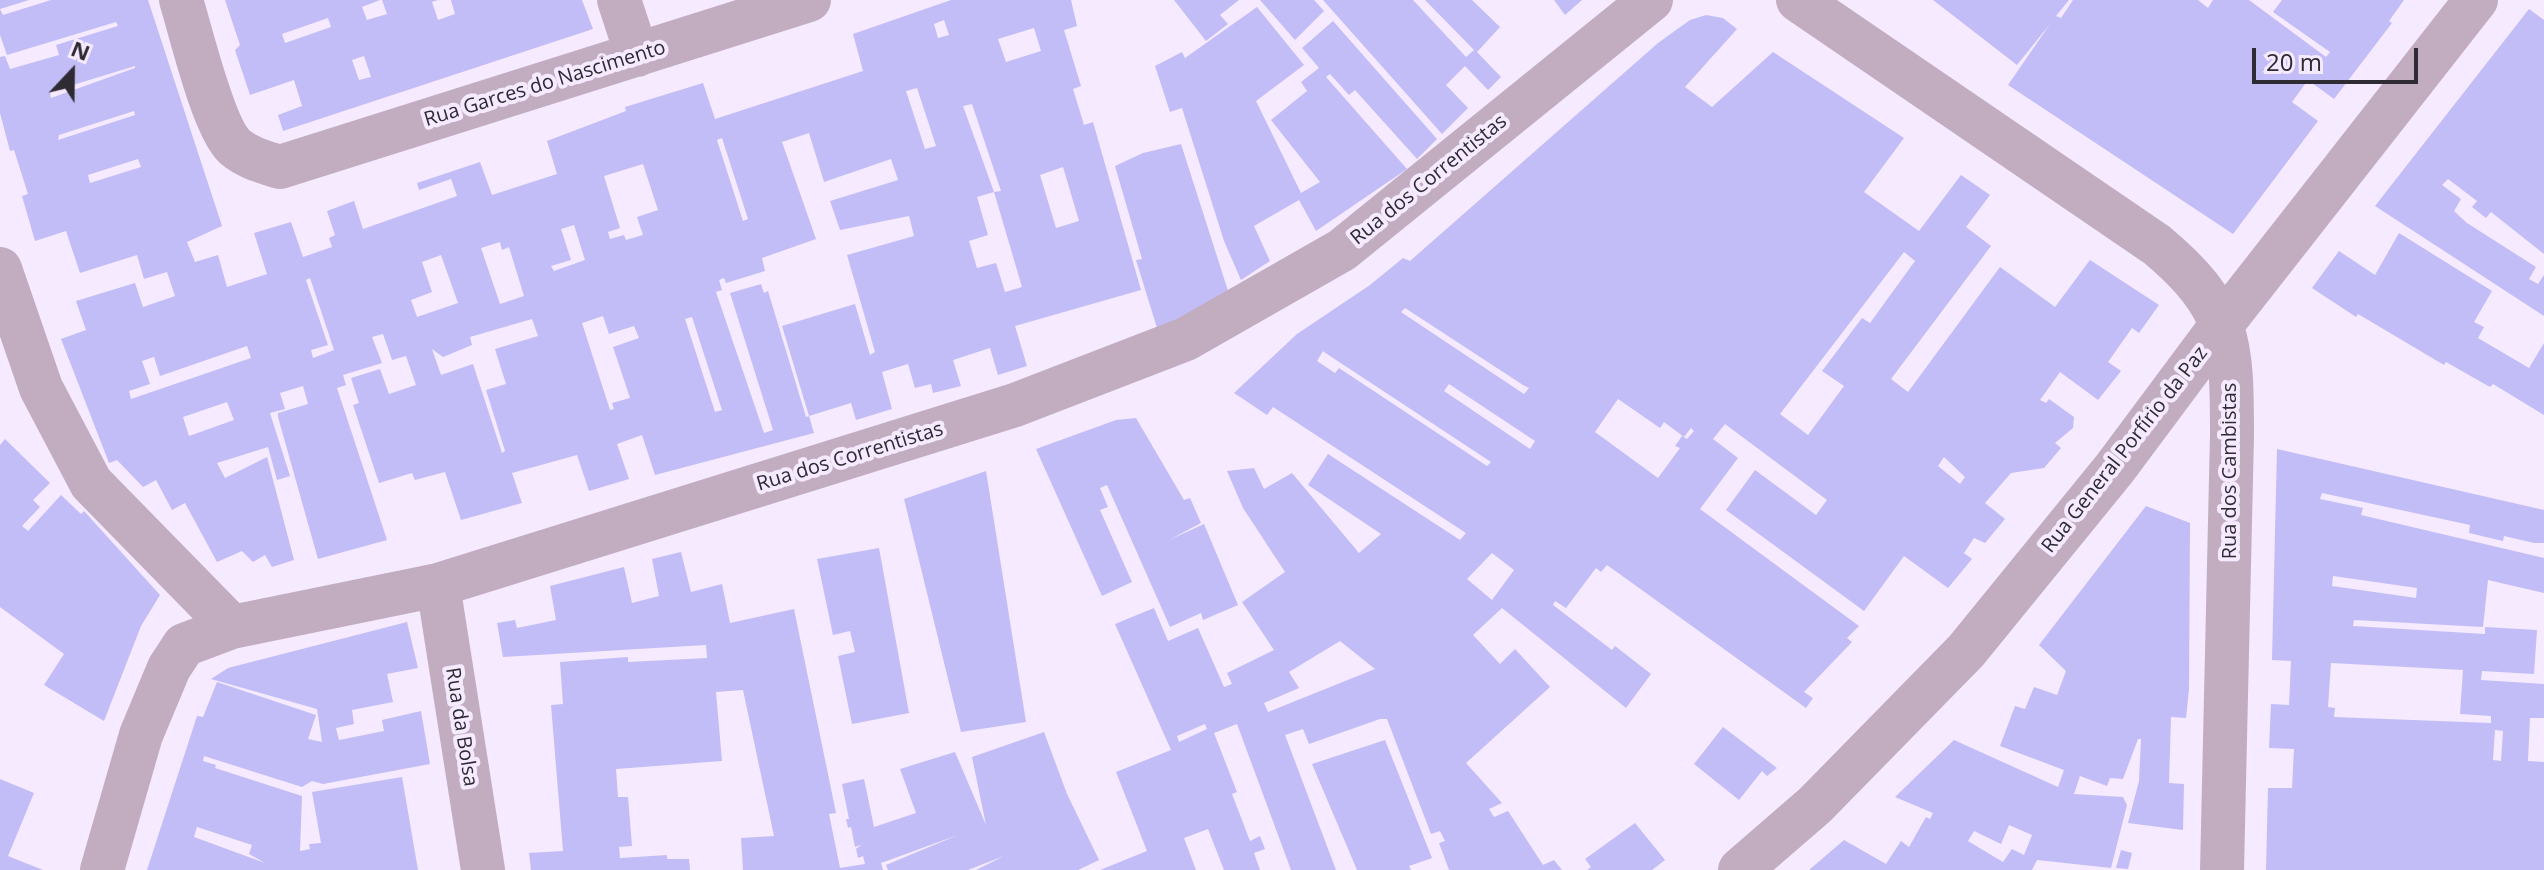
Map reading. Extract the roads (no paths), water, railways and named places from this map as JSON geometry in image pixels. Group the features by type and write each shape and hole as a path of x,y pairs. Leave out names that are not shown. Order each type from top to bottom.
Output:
{"street":[{"name":"Rua Garces do Nascimento","path":"181,0 219,123 232,144 251,158 280,167 809,0"},
{"path":"619,0 637,55"},
{"name":"Rua dos Correntistas","path":"102,870 141,735 169,668 184,645 232,627 438,585 1015,405 1186,339 1342,250 1651,0"},
{"name":"Rua dos Cambistas","path":"1798,0 2157,245 2193,275 2223,323 2232,382 2232,435 2222,870"},
{"name":"Rua General Porfírio da Paz","path":"1740,870 1815,805 1966,651 2115,468 2223,323 2476,0"},
{"path":"0,269 12,332 91,483 232,627"},
{"name":"Rua da Bolsa","path":"438,585 483,870"}]}
